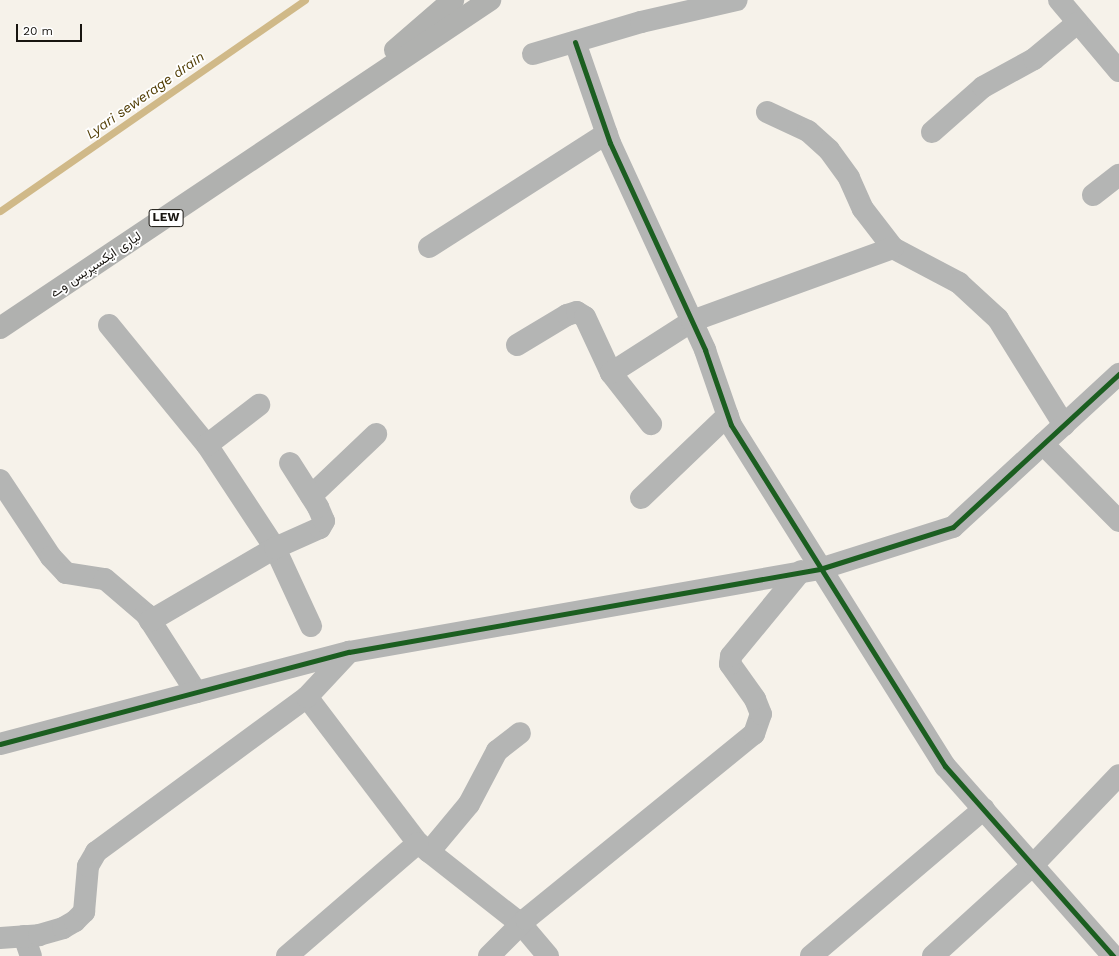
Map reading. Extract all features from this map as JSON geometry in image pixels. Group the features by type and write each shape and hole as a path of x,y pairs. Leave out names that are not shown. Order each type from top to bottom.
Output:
{"highway":[{"name":"LEW","path":"330,106 454,0"},
{"name":"LEW","path":"330,106 490,0"},
{"name":"لیاری ایکسپریس وے","path":"0,328 330,106"}],"street":[{"path":"533,54 641,22 737,0"},
{"path":"1059,0 1119,71"},
{"path":"932,132 983,86 1034,59 1077,23"},
{"path":"575,42 607,133 706,350 732,425 945,766 1113,956"},
{"path":"767,112 808,131 829,150 849,178 863,209 893,248 959,283 998,319 1064,425"},
{"path":"429,246 607,133"},
{"path":"1093,195 1119,175"},
{"path":"611,373 692,321 893,248"},
{"path":"517,345 577,312 585,317 611,373 651,424"},
{"path":"109,325 207,446 275,548 311,626"},
{"path":"0,744 349,652 822,568 952,527 1119,374"},
{"path":"207,446 259,405"},
{"path":"641,498 728,415"},
{"path":"311,496 376,434"},
{"path":"1043,444 1119,521"},
{"path":"150,621 275,548 320,528 324,521 311,496 290,463"},
{"path":"0,480 51,557 66,573 105,579 146,614 196,692"},
{"path":"488,956 521,924 754,734 761,714 754,699 730,664 730,656 801,571"},
{"path":"0,938 27,946 39,935 62,928 75,921 84,912 88,866 96,852 307,697 349,652"},
{"path":"307,697 424,847 521,924 548,956"},
{"path":"287,956 424,847 469,804 497,751 520,733"},
{"path":"934,956 1033,865 1119,774"},
{"path":"811,956 984,809"}],"waterway":[{"name":"Lyari sewerage drain","path":"0,211 305,0"}],"cycle path":[{"path":"575,42 610,143 705,350 731,425 945,766 1113,956"},
{"path":"0,744 349,652 823,568 953,527 1119,374"}]}
